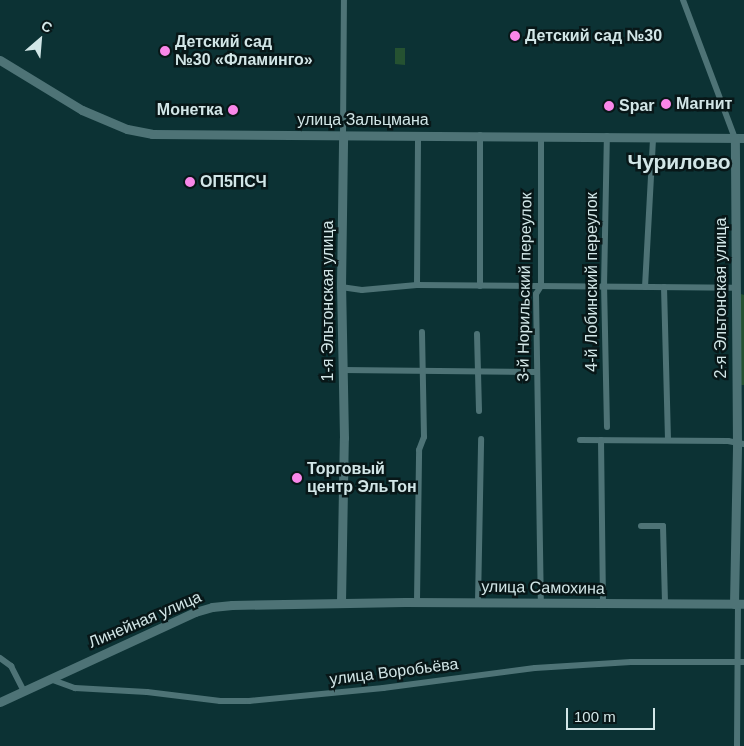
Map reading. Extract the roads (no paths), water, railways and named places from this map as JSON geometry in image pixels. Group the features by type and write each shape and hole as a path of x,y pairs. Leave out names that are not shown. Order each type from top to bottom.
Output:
{"street":[{"name":"1-я Эльтонская улица","path":"341,602 344,438 341,287 344,0"},
{"name":"2-я Эльтонская улица","path":"683,0 740,138 736,288 740,444 739,604"},
{"name":"улица Зальцмана","path":"0,60 82,110 128,129 152,134 182,136 343,134 740,138"},
{"path":"417,285 418,135"},
{"path":"480,136 480,286"},
{"name":"3-й Норильский переулок","path":"541,136 540,286 536,294 541,603"},
{"name":"4-й Лобинский переулок","path":"607,136 604,287 607,428"},
{"path":"645,287 653,137"},
{"path":"341,287 362,290 417,285 736,288"},
{"path":"664,287 668,440"},
{"path":"417,602 419,450 424,437 422,332"},
{"path":"477,334 479,411"},
{"path":"343,370 478,373 536,372"},
{"path":"478,602 481,439"},
{"path":"580,440 728,441 740,444"},
{"path":"601,440 604,525 603,604"},
{"path":"641,526 663,526 665,604"},
{"name":"улица Самохина","path":"341,602 739,604"},
{"name":"Линейная улица","path":"0,702 195,612 232,605 341,602"},
{"path":"737,746 741,662 739,604"},
{"path":"0,658 11,666 24,691"},
{"name":"улица Воробьёва","path":"50,679 75,688 147,692 220,701 249,702 383,688 535,668 632,662 741,662"}],"place":[{"name":"Детский сад №30","path":"515,36"},
{"name":"Детский сад №30 «Фламинго»","path":"165,51"},
{"name":"Магнит","path":"666,104"},
{"name":"Spar","path":"609,106"},
{"name":"Монетка","path":"233,110"},
{"name":"ОП5ПСЧ","path":"190,182"},
{"name":"Торговый центр ЭльТон","path":"297,478"}],"district":[{"name":"Чурилово","path":"679,162"}]}
